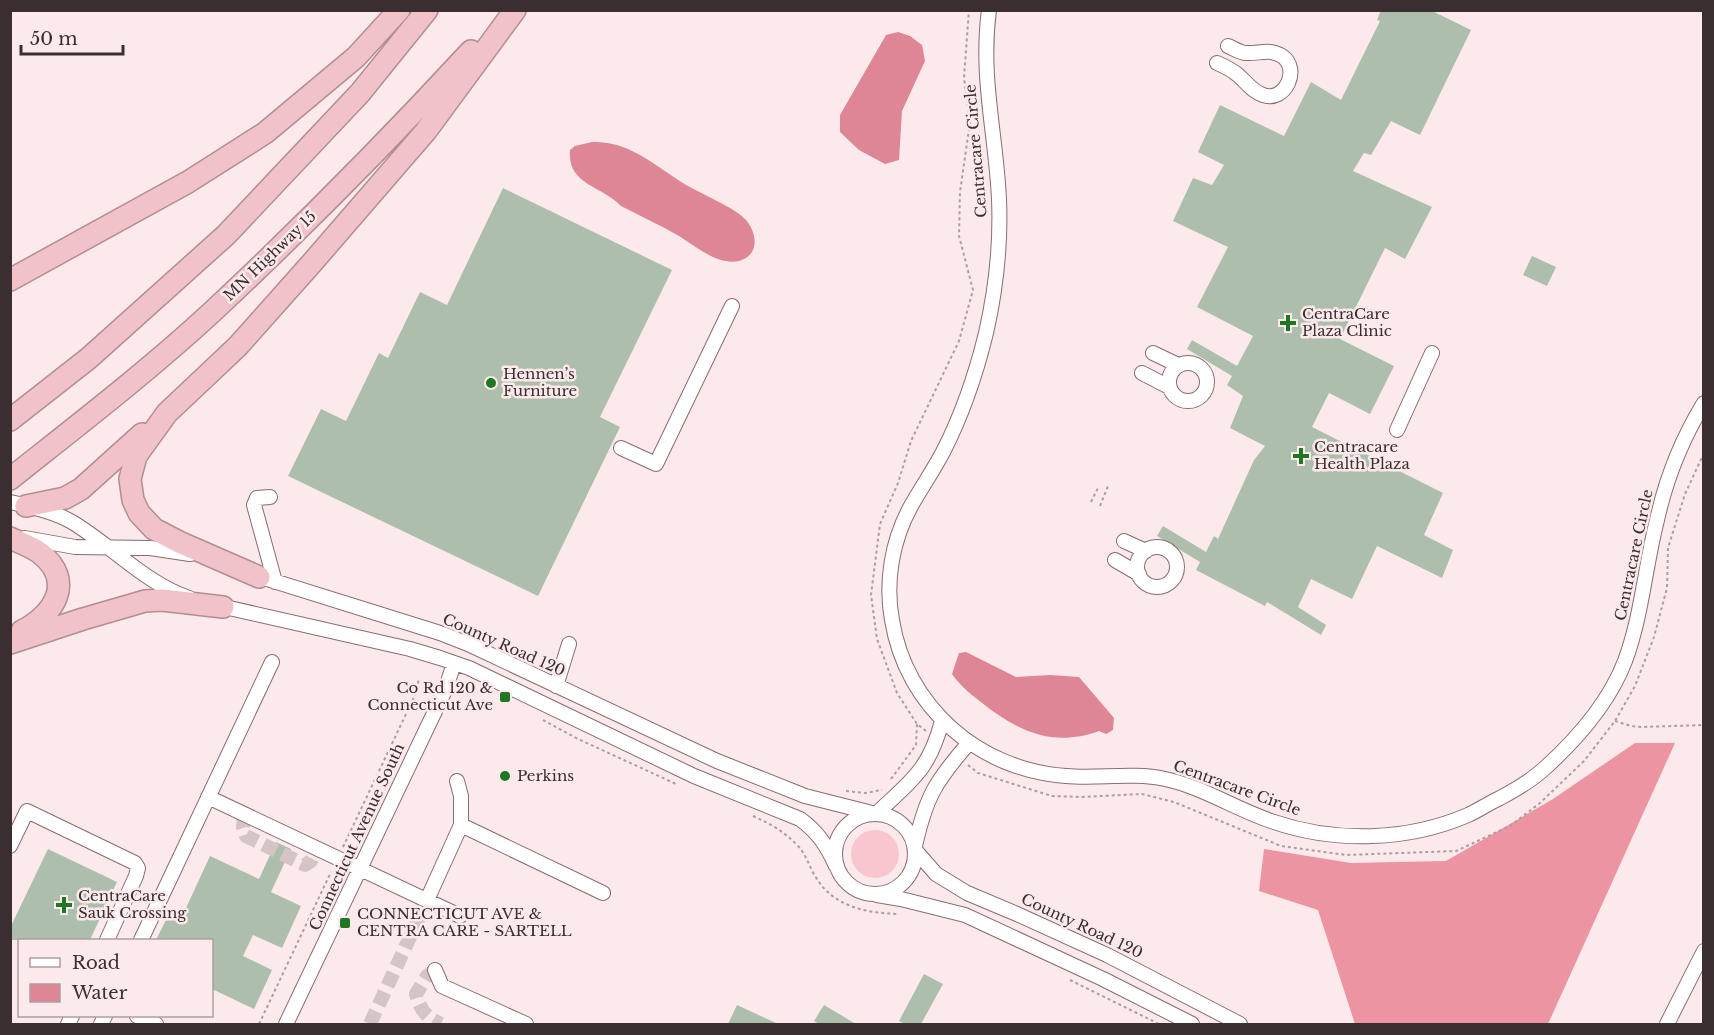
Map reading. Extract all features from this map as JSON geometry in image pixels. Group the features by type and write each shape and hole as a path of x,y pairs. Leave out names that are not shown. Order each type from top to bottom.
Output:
{"highway":[{"path":"10,280 188,182 265,133 356,57 399,10"},
{"path":"10,420 89,357 226,235 360,93 427,10"},
{"name":"MN Highway 15","path":"10,479 120,391 209,314 327,202 406,121 508,10"},
{"path":"18,504 65,498 81,489 238,346 426,131 515,10"},
{"path":"170,410 143,443 132,467 131,488 139,513 154,529 179,542 267,579"},
{"path":"10,537 41,554 57,573 59,580 56,598 47,614 37,624 10,637"},
{"path":"10,643 145,601 162,600 224,607"}],"street":[{"name":"Centracare Circle","path":"989,10 985,60 999,199 997,280 974,381 943,451 908,510 898,538 889,594 899,652 925,699 942,721 969,744 994,758 1041,773 1085,777 1139,775 1168,780 1202,791 1244,811 1277,823 1341,836 1406,833 1440,825 1470,814 1519,789 1543,771 1583,731 1603,703 1623,665 1634,634 1657,517 1671,471 1693,421 1704,403"},
{"path":"1217,63 1236,73 1265,96 1276,95 1286,88 1291,79 1291,68 1285,58 1273,51 1245,53 1228,46"},
{"path":"621,448 656,464 732,306"},
{"path":"1143,373 1169,387 1176,397 1189,401 1195,400 1204,392 1207,379 1201,368 1190,363 1178,365 1153,353"},
{"path":"1397,430 1432,353"},
{"path":"1169,387 1170,375 1178,365"},
{"path":"267,579 254,505 257,498 270,497"},
{"path":"18,504 67,519 163,586 180,595 410,649 454,663 694,776 800,819 814,829 841,876 856,890 965,915 1103,979 1192,1024"},
{"name":"County Road 120","path":"10,537 75,547 150,548 184,552 440,633 660,735 777,786 805,796 874,813"},
{"path":"1124,541 1146,551"},
{"path":"1158,548 1170,552 1177,563 1175,576 1166,585 1153,586 1142,580 1139,574 1138,561 1146,551 1158,548"},
{"path":"1115,560 1139,574"},
{"path":"556,686 569,645"},
{"path":"141,939 272,662"},
{"name":"Connecticut Avenue South","path":"286,1024 446,688 454,663"},
{"path":"836,866 834,855 836,844 846,825 855,819 874,813 909,785 932,754 942,721"},
{"path":"877,895 899,887 907,879 913,869 928,799 940,778 969,744"},
{"path":"427,900 461,825 461,796 457,781"},
{"path":"208,797 460,916"},
{"path":"10,846 27,812 135,864 138,868 136,876 107,939"},
{"path":"874,813 888,815 906,827 916,848"},
{"path":"461,825 603,893"},
{"name":"County Road 120","path":"916,848 936,874 967,893 1107,955 1240,1024"},
{"path":"1667,1024 1704,951"},
{"path":"435,970 442,986 526,1024"},
{"path":"139,1017 156,1024"}],"path":[{"path":"937,741 917,724 897,693 877,639 871,595 880,524 898,483 911,441 959,340 973,290 959,236 960,192 970,122 964,78 969,10"},
{"path":"957,757 978,773 1052,796 1142,794 1174,802 1281,846 1346,855 1456,851 1510,826 1540,803 1584,761 1615,721 1635,686 1653,637 1667,588 1668,548 1685,494 1704,453"},
{"path":"1091,502 1099,486"},
{"path":"1100,506 1108,486"},
{"path":"1615,721 1641,727 1704,725"},
{"path":"891,780 916,745 917,724"},
{"path":"840,790 865,793 886,787"}],"shaded area":[{"path":"1635,743 1675,743 1548,1024 1355,1024 1318,910 1259,891 1264,849 1351,863 1446,861 1553,799"},
{"path":"870,830 880,830 892,837 899,849 899,859 892,871 880,878 870,878 855,867 851,859 851,849 862,834"}],"water":[{"path":"898,32 910,36 922,45 925,61 902,111 899,160 885,164 859,150 840,132 840,115 886,35"},
{"path":"592,142 612,144 632,151 686,185 735,211 746,220 752,229 754,246 751,253 746,258 729,262 713,257 672,232 621,206 587,183 574,171 570,150 575,146"},
{"path":"966,652 1016,677 1050,675 1079,677 1114,718 1113,730 1106,734 1099,731 1068,738 1039,735 1012,724 972,695 952,674 959,653"}],"building":[{"name":"CentraCare Plaza Clinic","path":"1381,10 1430,10 1471,30 1420,135 1391,121 1371,155 1364,153 1353,171 1432,207 1405,259 1385,248 1340,339 1394,366 1370,414 1329,393 1312,427 1443,493 1424,535 1453,550 1442,578 1377,546 1352,599 1311,579 1298,607 1326,625 1321,635 1267,602 1265,606 1196,570 1200,562 1157,536 1163,526 1206,552 1214,536 1218,539 1254,460 1265,446 1230,428 1243,396 1227,385 1232,376 1187,349 1192,340 1237,366 1253,336 1197,307 1228,247 1173,221 1193,178 1212,185 1224,165 1198,152 1220,105 1284,136 1311,82 1341,100 1380,21 1377,20"},
{"name":"Hennen’s Furniture","path":"503,188 672,270 600,417 620,427 538,596 288,476 321,409 346,421 379,353 388,358 420,292 447,305"},
{"path":"1532,256 1556,267 1547,286 1523,275"},
{"path":"276,842 291,849 271,892 301,906 282,948 253,935 243,956 272,970 254,1009 213,989 213,939 156,939 168,916 180,921 210,856 259,879"},
{"name":"CentraCare Sauk Crossing","path":"48,849 117,882 90,939 10,940 10,928"},
{"path":"924,974 943,984 921,1024 905,1024 899,1021"},
{"path":"737,1005 778,1024 728,1024"},
{"path":"824,1005 856,1024 819,1024 814,1021"}],"tunnel":[{"path":"244,814 243,827 246,836 305,865 311,861 317,849"},
{"path":"370,1024 427,900"},
{"path":"435,970 427,976 416,994 425,1013 441,1024"}],"place":[{"name":"CentraCare Plaza Clinic","path":"1288,323"},
{"name":"Hennen’s Furniture","path":"491,383"},
{"name":"Centracare Health Plaza","path":"1301,456"},
{"name":"Co Rd 120 & Connecticut Ave","path":"505,697"},
{"name":"Perkins","path":"505,776"},
{"name":"CentraCare Sauk Crossing","path":"64,905"},
{"name":"CONNECTICUT AVE & CENTRA CARE - SARTELL","path":"345,923"}]}
